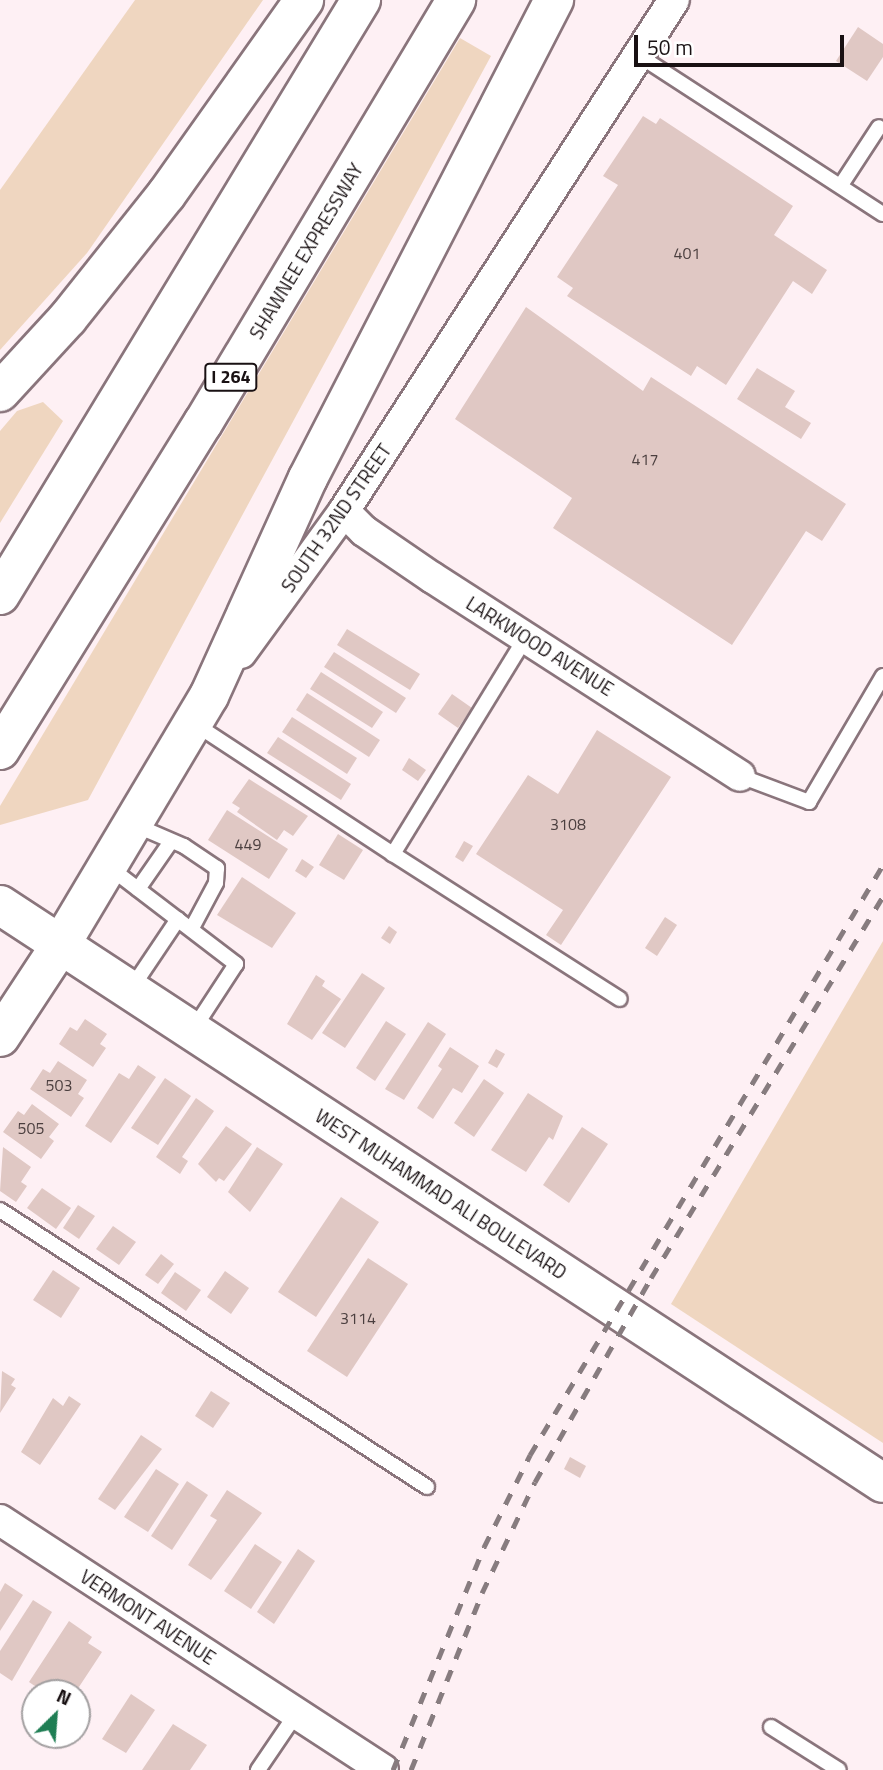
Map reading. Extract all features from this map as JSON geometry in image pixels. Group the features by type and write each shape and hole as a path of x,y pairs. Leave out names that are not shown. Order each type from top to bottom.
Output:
{"main road":[{"path":"0,392 68,318 166,195 304,0"},
{"path":"0,595 361,0"},
{"name":"SHAWNEE EXPRESSWAY","path":"0,750 203,423 456,0"},
{"path":"201,709 308,478 555,0"},
{"name":"SOUTH 32ND STREET","path":"0,1037 61,944 201,709"},
{"name":"WEST MUHAMMAD ALI BOULEVARD","path":"0,905 883,1483"}],"street":[{"name":"SOUTH 32ND STREET","path":"201,709 344,511 674,0"},
{"name":"LARKWOOD AVENUE","path":"344,511 387,547 740,776"},
{"name":"VERMONT AVENUE","path":"0,1520 383,1770"}],"lane":[{"path":"638,55 883,214"},
{"path":"841,185 879,127"},
{"path":"393,854 526,637"},
{"path":"740,776 809,802 883,676"},
{"path":"201,709 393,854 620,999"},
{"path":"132,824 170,843 184,846 217,868 216,883 191,928"},
{"path":"138,889 170,843"},
{"path":"107,866 236,964 193,1031"},
{"path":"130,990 178,919"},
{"path":"0,1210 427,1487"},
{"path":"258,1770 296,1714"},
{"path":"771,1727 839,1770"}],"shaded area":[{"path":"135,0 263,0 87,253 0,350 0,190"},
{"path":"460,38 491,56 88,800 0,825 0,806"},
{"path":"43,402 63,421 0,523 0,431 17,411"},
{"path":"883,941 883,1443 671,1304"}],"building":[{"path":"858,27 883,44 883,57 867,81 836,61"},
{"path":"643,116 656,124 660,118 793,206 774,235 827,270 812,294 793,281 726,385 697,366 691,376 567,296 573,288 557,277 618,185 603,176"},
{"path":"526,307 643,391 651,377 846,504 822,541 806,531 732,645 553,528 572,498 455,419"},
{"path":"757,368 795,391 785,407 811,423 801,439 737,399"},
{"path":"347,629 420,674 410,690 337,645"},
{"path":"334,652 406,698 396,713 324,667"},
{"path":"321,672 383,712 372,728 310,689"},
{"path":"307,693 380,740 369,757 296,710"},
{"path":"452,694 472,708 458,728 438,714"},
{"path":"292,717 357,758 347,774 282,732"},
{"path":"597,730 671,777 561,945 546,935 563,910 476,854 528,775 558,794"},
{"path":"278,737 351,784 341,800 267,753"},
{"path":"409,758 426,770 418,781 402,770"},
{"path":"249,779 308,816 293,836 284,830 277,840 237,812 240,808 232,803"},
{"path":"227,810 288,849 269,879 208,840"},
{"path":"338,834 363,850 344,880 319,865"},
{"path":"464,841 473,846 463,862 455,857"},
{"path":"302,859 314,867 306,878 295,871"},
{"path":"242,877 296,913 272,948 217,915"},
{"path":"665,917 677,925 657,956 645,948"},
{"path":"389,926 397,932 390,944 381,938"},
{"path":"362,973 385,988 345,1048 322,1033"},
{"path":"316,975 325,981 322,986 341,999 312,1040 287,1024"},
{"path":"85,1019 107,1034 100,1044 106,1048 93,1067 59,1044 70,1027 77,1031"},
{"path":"386,1021 406,1034 375,1081 356,1068"},
{"path":"428,1022 446,1034 404,1100 385,1089"},
{"path":"450,1047 479,1066 462,1093 453,1088 433,1119 417,1108 442,1069 438,1066"},
{"path":"496,1049 505,1054 497,1068 488,1063"},
{"path":"58,1061 87,1080 78,1094 84,1098 71,1117 30,1089 43,1069 50,1073"},
{"path":"138,1065 156,1077 111,1143 85,1126 119,1073 129,1079"},
{"path":"165,1078 191,1096 158,1145 131,1128"},
{"path":"484,1079 504,1093 474,1137 454,1123"},
{"path":"528,1093 563,1116 553,1140 549,1137 526,1172 491,1150"},
{"path":"196,1098 214,1111 182,1157 188,1161 180,1174 156,1157"},
{"path":"32,1104 59,1124 49,1137 54,1141 41,1159 3,1132 18,1111 24,1115"},
{"path":"226,1126 252,1144 224,1181 219,1178 216,1182 198,1164"},
{"path":"582,1127 608,1144 569,1203 543,1185"},
{"path":"3,1147 31,1167 21,1182 27,1186 16,1202 0,1191"},
{"path":"257,1147 283,1164 250,1212 228,1192"},
{"path":"42,1188 71,1208 56,1229 27,1208"},
{"path":"341,1197 379,1222 316,1317 278,1292"},
{"path":"78,1205 95,1216 79,1239 63,1228"},
{"path":"113,1226 136,1242 119,1265 96,1249"},
{"path":"161,1254 174,1264 158,1284 145,1275"},
{"path":"368,1258 408,1284 347,1377 307,1351"},
{"path":"53,1270 80,1288 61,1318 33,1300"},
{"path":"225,1271 249,1288 231,1314 207,1297"},
{"path":"175,1272 201,1290 186,1311 161,1293"},
{"path":"2,1371 15,1379 11,1385 16,1388 0,1413"},
{"path":"211,1391 230,1403 213,1428 195,1416"},
{"path":"69,1396 81,1404 40,1465 21,1452 53,1398 63,1406"},
{"path":"141,1435 162,1449 115,1510 98,1499"},
{"path":"570,1457 586,1466 580,1478 564,1469"},
{"path":"156,1469 179,1484 148,1532 124,1517"},
{"path":"187,1481 208,1495 172,1550 151,1536"},
{"path":"227,1490 262,1513 211,1580 188,1565 217,1520 210,1516"},
{"path":"255,1544 282,1562 251,1609 224,1591"},
{"path":"298,1549 315,1561 274,1624 257,1612"},
{"path":"5,1583 23,1595 0,1631 0,1592"},
{"path":"33,1600 52,1612 12,1681 0,1673 0,1651"},
{"path":"69,1621 92,1637 88,1643 102,1652 84,1679 31,1679"},
{"path":"131,1694 155,1710 126,1753 102,1739"},
{"path":"173,1724 207,1745 190,1770 142,1770"}],"railway":[{"path":"393,1770 484,1547 530,1455 883,865"},
{"path":"411,1770 482,1593 535,1482 651,1278 883,897"}]}
